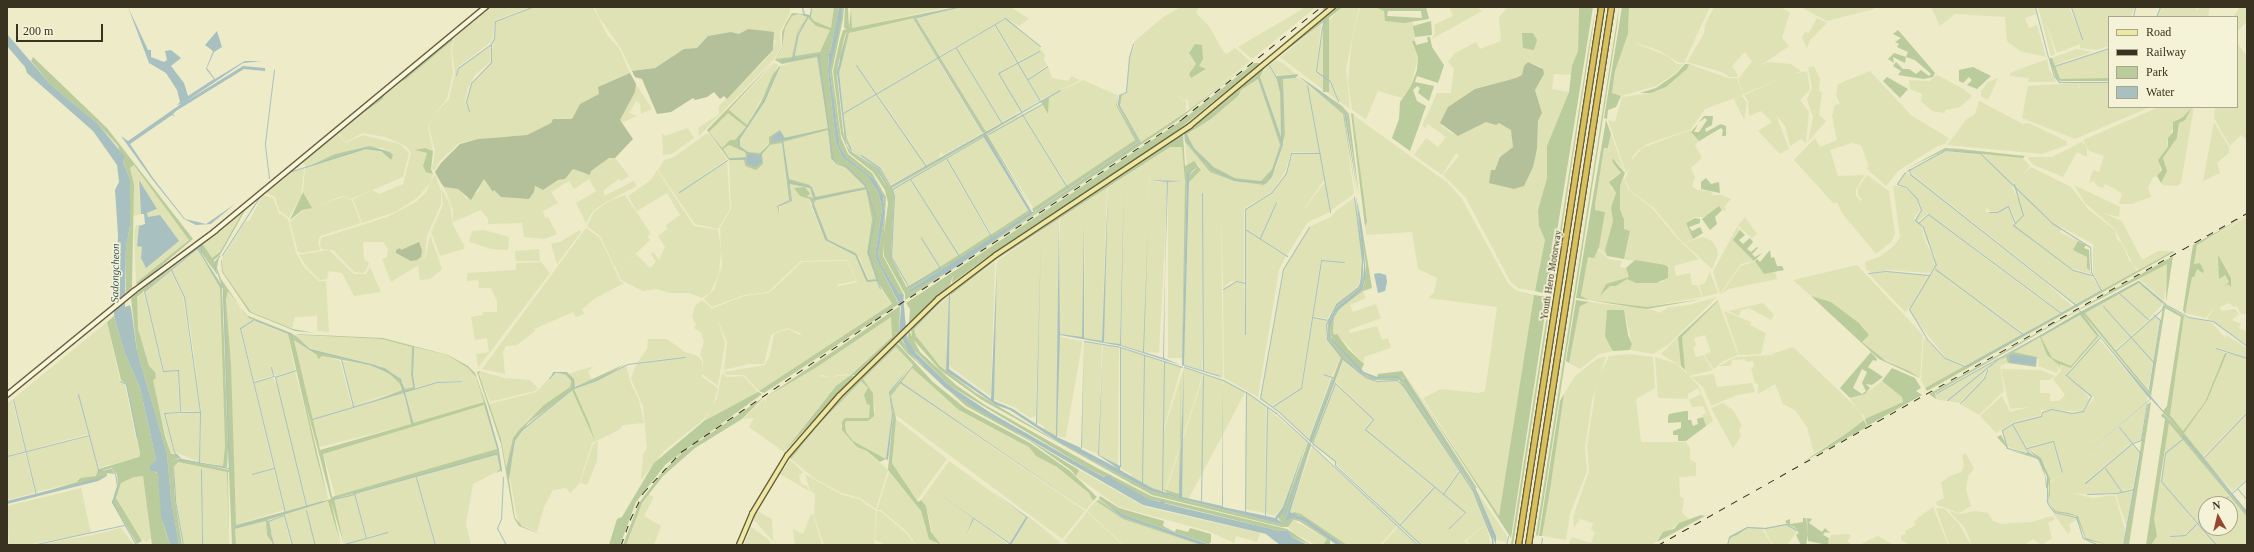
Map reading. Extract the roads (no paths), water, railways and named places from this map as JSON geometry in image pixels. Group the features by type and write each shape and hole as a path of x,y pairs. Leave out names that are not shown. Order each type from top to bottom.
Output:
{"highway":[{"name":"Youth Hero Motorway","path":"1518,545 1601,7"},
{"name":"Youth Hero Motorway","path":"1528,545 1612,7"}],"main road":[{"path":"7,395 134,291 215,230 486,7"},
{"path":"739,545 752,514 787,456 839,396 899,336 978,267 1190,126 1333,7"}],"water":[{"path":"128,7 148,50 151,50 151,57 164,62 167,60 165,51 171,50 181,58 171,66 184,83 188,96 214,79 206,69 213,51 205,45 217,31 222,47 214,52 207,68 215,79 245,61 262,61 243,63 185,102 243,66 265,68 265,71 244,69 176,111 173,114 175,117 172,115 130,144 153,178 185,219 206,224 235,204 211,224 196,225 184,219 152,179 121,136 128,141 181,104 177,105 180,102 177,90 166,73 149,63"},
{"path":"839,7 842,7 841,20 830,71 840,147 847,158 875,180 883,195 885,213 878,255 882,266 899,294 903,295 907,339 916,353 950,386 991,413 1104,477 1111,475 1112,479 1149,499 1160,502 1163,500 1164,503 1280,531 1288,530 1292,537 1308,545 1280,545 1266,534 1143,505 973,407 944,387 909,352 899,333 901,307 875,257 882,208 878,192 867,176 843,158 836,143 828,71 829,55 824,54 830,53"},
{"path":"914,18 984,133 982,132"},
{"path":"848,30 839,72 846,139 852,152 877,168 888,187 875,168 851,152 845,139 837,72"},
{"path":"7,34 50,84 98,124 125,157 123,161 130,180 130,226 126,247 125,307 130,305 131,308 137,351 167,454 171,498 179,545 170,545 161,516 158,473 150,470 150,465 156,460 140,388 124,351 114,316 118,235 115,190 119,182 117,165 93,131 27,73 25,67 7,46"},
{"path":"1298,76 1320,91 1346,113 1358,195 1344,112"},
{"path":"829,129 771,143 772,137 780,131 784,138"},
{"path":"985,134 1032,212 1037,211 953,269 909,293 908,291 1030,213 983,136"},
{"path":"771,143 761,155 762,162 755,167 746,164 748,153 760,155"},
{"path":"1195,167 1189,175 1184,366 1182,365 1187,174"},
{"path":"139,180 157,209 147,213 148,217 160,215 179,241 146,268 141,258 142,247 137,246 139,226 145,224 144,214 141,214"},
{"path":"1149,180 1185,181 1168,182 1165,276 1164,358 1180,365 1121,346 1060,335 1057,437 1081,448 1084,341 1081,449 1119,469 1098,455 1103,344 1099,455 1120,466 1120,470 1152,488 1179,497 1184,367 1182,497 1222,506 1223,380 1223,507 1275,518 1283,507 1307,441 1284,511 1277,519 1281,522 1285,520 1311,445 1290,512 1304,518 1343,545 1337,545 1303,521 1293,518 1280,524 1151,491 1060,443 1010,410 996,405 946,371 950,292 949,369 991,399 997,261 994,401 1013,409 1036,424 1041,234 1037,425 1056,436 1059,219 1060,334 1082,337 1084,223 1084,338 1102,341 1108,188 1104,342 1120,344 1124,187 1121,345 1143,352 1148,228 1144,352 1163,358 1167,182"},
{"path":"1356,197 1362,227 1366,277 1362,290 1336,312 1330,328 1331,338 1364,372 1377,377 1397,376 1405,380 1475,487 1496,536 1496,545 1474,488 1404,381 1396,378 1375,379 1360,372 1329,338 1329,322 1335,309 1359,289 1363,281 1364,266"},
{"path":"1379,273 1386,275 1387,282 1385,291 1378,293 1374,274"},
{"path":"2081,314 2182,433 2151,399 2049,484 2150,399"},
{"path":"2010,354 2037,358 2036,366 2009,362"},
{"path":"912,364 890,393 893,415 888,460 886,459 892,414 889,392"},
{"path":"901,382 969,429 1086,510 900,383"},
{"path":"2183,435 2234,496 2232,496 2182,436"},
{"path":"107,476 98,481 7,504 7,501"},
{"path":"932,489 1010,543 1026,517 991,490 1028,517 1011,545 974,519 966,534 973,518"},
{"path":"1099,499 1124,515 1211,545 1201,545 1122,517"},
{"path":"2238,500 2247,511 2247,514 2238,503"}],"waterway":[{"path":"469,111 466,102 471,83 491,62 491,44 494,38 495,21 532,7 547,7"},
{"path":"802,7 804,14 810,16 811,7"},
{"path":"916,17 957,7"},
{"path":"2035,7 2048,57"},
{"path":"2071,7 2082,39"},
{"path":"2133,16 2135,7"},
{"path":"2156,16 2160,7"},
{"path":"793,59 798,34 807,18"},
{"path":"843,113 1005,18 1040,46"},
{"path":"1325,20 1322,27 1316,71 1330,81 1338,101"},
{"path":"995,25 1040,101"},
{"path":"456,75 458,68 491,44"},
{"path":"1036,211 1139,142 1118,105 1119,95 1126,92 1129,57 1133,44"},
{"path":"956,48 1001,122"},
{"path":"2054,66 2108,48"},
{"path":"1021,111 998,73 1039,51"},
{"path":"818,54 832,158 836,163 847,167 865,185 875,215 868,252 880,288"},
{"path":"781,61 819,54"},
{"path":"2049,59 2054,76 2059,82 2108,82"},
{"path":"856,65 926,166"},
{"path":"1269,65 1276,77"},
{"path":"748,153 739,147 738,139 763,102 779,66"},
{"path":"1028,79 1047,66"},
{"path":"269,178 265,143 274,70"},
{"path":"1281,141 1282,94 1277,78 1297,75"},
{"path":"1205,160 1211,168 1235,180 1266,182 1273,170 1282,144 1259,78"},
{"path":"1307,85 1330,212"},
{"path":"861,155 879,167 890,186 1060,90"},
{"path":"988,134 1042,104"},
{"path":"263,193 360,114"},
{"path":"1022,114 1067,187"},
{"path":"1185,133 1188,142 1204,161"},
{"path":"908,286 891,257 894,196 892,189 985,135"},
{"path":"779,205 791,200 782,140"},
{"path":"292,171 365,148 382,150 391,157"},
{"path":"1905,172 1897,184 1906,187 1917,199 1921,210 1915,220 1923,227 1936,264 1909,309 1927,339 1945,358 1965,366 1969,365 2101,290 2091,272 2090,247 2052,223 1980,153 1945,150 1907,171"},
{"path":"1245,334 1245,209 1271,193 1286,173 1291,153 1320,153"},
{"path":"730,159 747,158"},
{"path":"946,158 991,236"},
{"path":"679,192 727,160"},
{"path":"1909,169 1910,174 2077,306"},
{"path":"910,179 959,256"},
{"path":"788,181 811,187 815,198 866,188"},
{"path":"2014,184 2023,215 2013,225 2073,270 2092,275"},
{"path":"1202,193 1203,371"},
{"path":"222,255 260,196"},
{"path":"1341,357 1327,339 1326,324 1336,304 1360,285 1362,260 1354,197"},
{"path":"815,198 812,205 826,239 856,255 867,281 876,280"},
{"path":"1260,238 1276,202"},
{"path":"1989,212 1997,212 2008,206 2015,223"},
{"path":"1918,223 1928,214 2061,313"},
{"path":"1309,227 1283,269 1260,398 1278,411 1309,440 1332,377 1323,374"},
{"path":"1245,229 1287,256"},
{"path":"907,287 940,268 921,237"},
{"path":"201,243 201,252"},
{"path":"199,463 200,412 180,412 178,370 163,371 144,291 197,248 222,287"},
{"path":"216,273 214,263 219,256"},
{"path":"1273,406 1301,388 1321,260 1344,262"},
{"path":"1935,269 2023,334"},
{"path":"171,270 184,297 200,412"},
{"path":"1868,273 1886,271 1929,275"},
{"path":"1223,289 1236,281 1245,283"},
{"path":"1947,400 1999,358 2138,281 2165,304 2188,317 2213,321 2247,346"},
{"path":"223,290 229,470"},
{"path":"2119,293 2148,319"},
{"path":"2116,350 2162,309 2164,303"},
{"path":"2103,306 2153,362"},
{"path":"2079,310 2082,314"},
{"path":"2149,389 2160,320 2154,315"},
{"path":"1312,317 1327,320"},
{"path":"254,319 240,328 285,513"},
{"path":"255,320 292,334"},
{"path":"294,335 309,349 375,365 400,379 413,425"},
{"path":"2028,452 2026,453 2007,448 2002,430 2013,423 2041,416 2042,412 2051,409 2072,413 2083,411 2091,396 2066,375 2100,337"},
{"path":"1084,341 1120,347 1182,367"},
{"path":"1120,347 1120,466"},
{"path":"413,348 412,374 414,388"},
{"path":"2216,348 2247,358"},
{"path":"1142,483 1144,355"},
{"path":"507,473 514,440 521,430 573,388 596,380 627,364 685,357"},
{"path":"1310,442 1342,358"},
{"path":"1936,393 1998,358"},
{"path":"341,359 353,406"},
{"path":"1343,359 1365,377 1376,381 1397,380 1404,387 1473,491 1492,539 1492,545"},
{"path":"1162,490 1164,361"},
{"path":"1184,365 1219,376"},
{"path":"271,367 273,376"},
{"path":"1184,367 1223,380 1246,392 1276,413 1309,443"},
{"path":"296,370 275,377 306,505"},
{"path":"1960,403 1984,378 1987,370"},
{"path":"554,372 566,372 573,379 573,387"},
{"path":"549,378 554,373"},
{"path":"1201,502 1203,375"},
{"path":"254,382 274,376"},
{"path":"120,381 126,384 137,437"},
{"path":"312,419 437,382 461,381"},
{"path":"1333,381 1373,419 1365,429 1465,512 1449,528"},
{"path":"1335,383 1312,443 1335,461 1335,465 1421,545"},
{"path":"1245,512 1246,393"},
{"path":"78,394 98,469 102,471 112,469 115,473 117,486 112,502 136,545"},
{"path":"13,399 36,495"},
{"path":"2085,483 2132,443 2141,440 2147,403"},
{"path":"485,405 498,450"},
{"path":"1265,515 1267,407"},
{"path":"179,412 164,413 174,452 181,459"},
{"path":"2204,457 2247,412"},
{"path":"2012,424 2028,452 2040,460 2047,476 2047,502 2050,507 2054,512 2076,517 2083,538 2099,545"},
{"path":"2119,427 2140,453 2123,545"},
{"path":"7,456 89,435"},
{"path":"2182,439 2165,453 2161,481 2197,523 2198,522"},
{"path":"2027,448 2053,441 2062,472"},
{"path":"1284,515 1310,444"},
{"path":"1311,445 1418,545"},
{"path":"366,538 354,493 498,453 501,471"},
{"path":"174,460 181,459 228,468"},
{"path":"173,468 175,500 183,545"},
{"path":"252,474 273,468"},
{"path":"2105,468 2122,492"},
{"path":"201,469 202,545"},
{"path":"1443,494 1459,471"},
{"path":"416,477 435,545"},
{"path":"503,477 501,519 497,528 506,545"},
{"path":"2232,493 2247,479"},
{"path":"1400,524 1434,487"},
{"path":"2237,488 2247,500"},
{"path":"2087,494 2116,493 2134,489"},
{"path":"333,499 354,494"},
{"path":"235,527 322,501"},
{"path":"306,510 315,545"},
{"path":"270,532 268,521 284,515 292,545"},
{"path":"1727,545 1729,537 1747,527 1765,528 1786,524 1797,530"},
{"path":"2170,536 2185,535 2196,524"},
{"path":"32,545 124,525"},
{"path":"344,544 387,532"},
{"path":"1506,545 1508,536"},
{"path":"2208,536 2216,545"},
{"path":"271,537 273,545"},
{"path":"1541,545 1542,538"}],"railway":[{"path":"621,545 630,520 643,493 681,452 875,320 1182,119 1321,7"},
{"path":"1658,545 2247,213"}],"water label":[{"name":"Sadongcheon","path":"115,273"}]}
